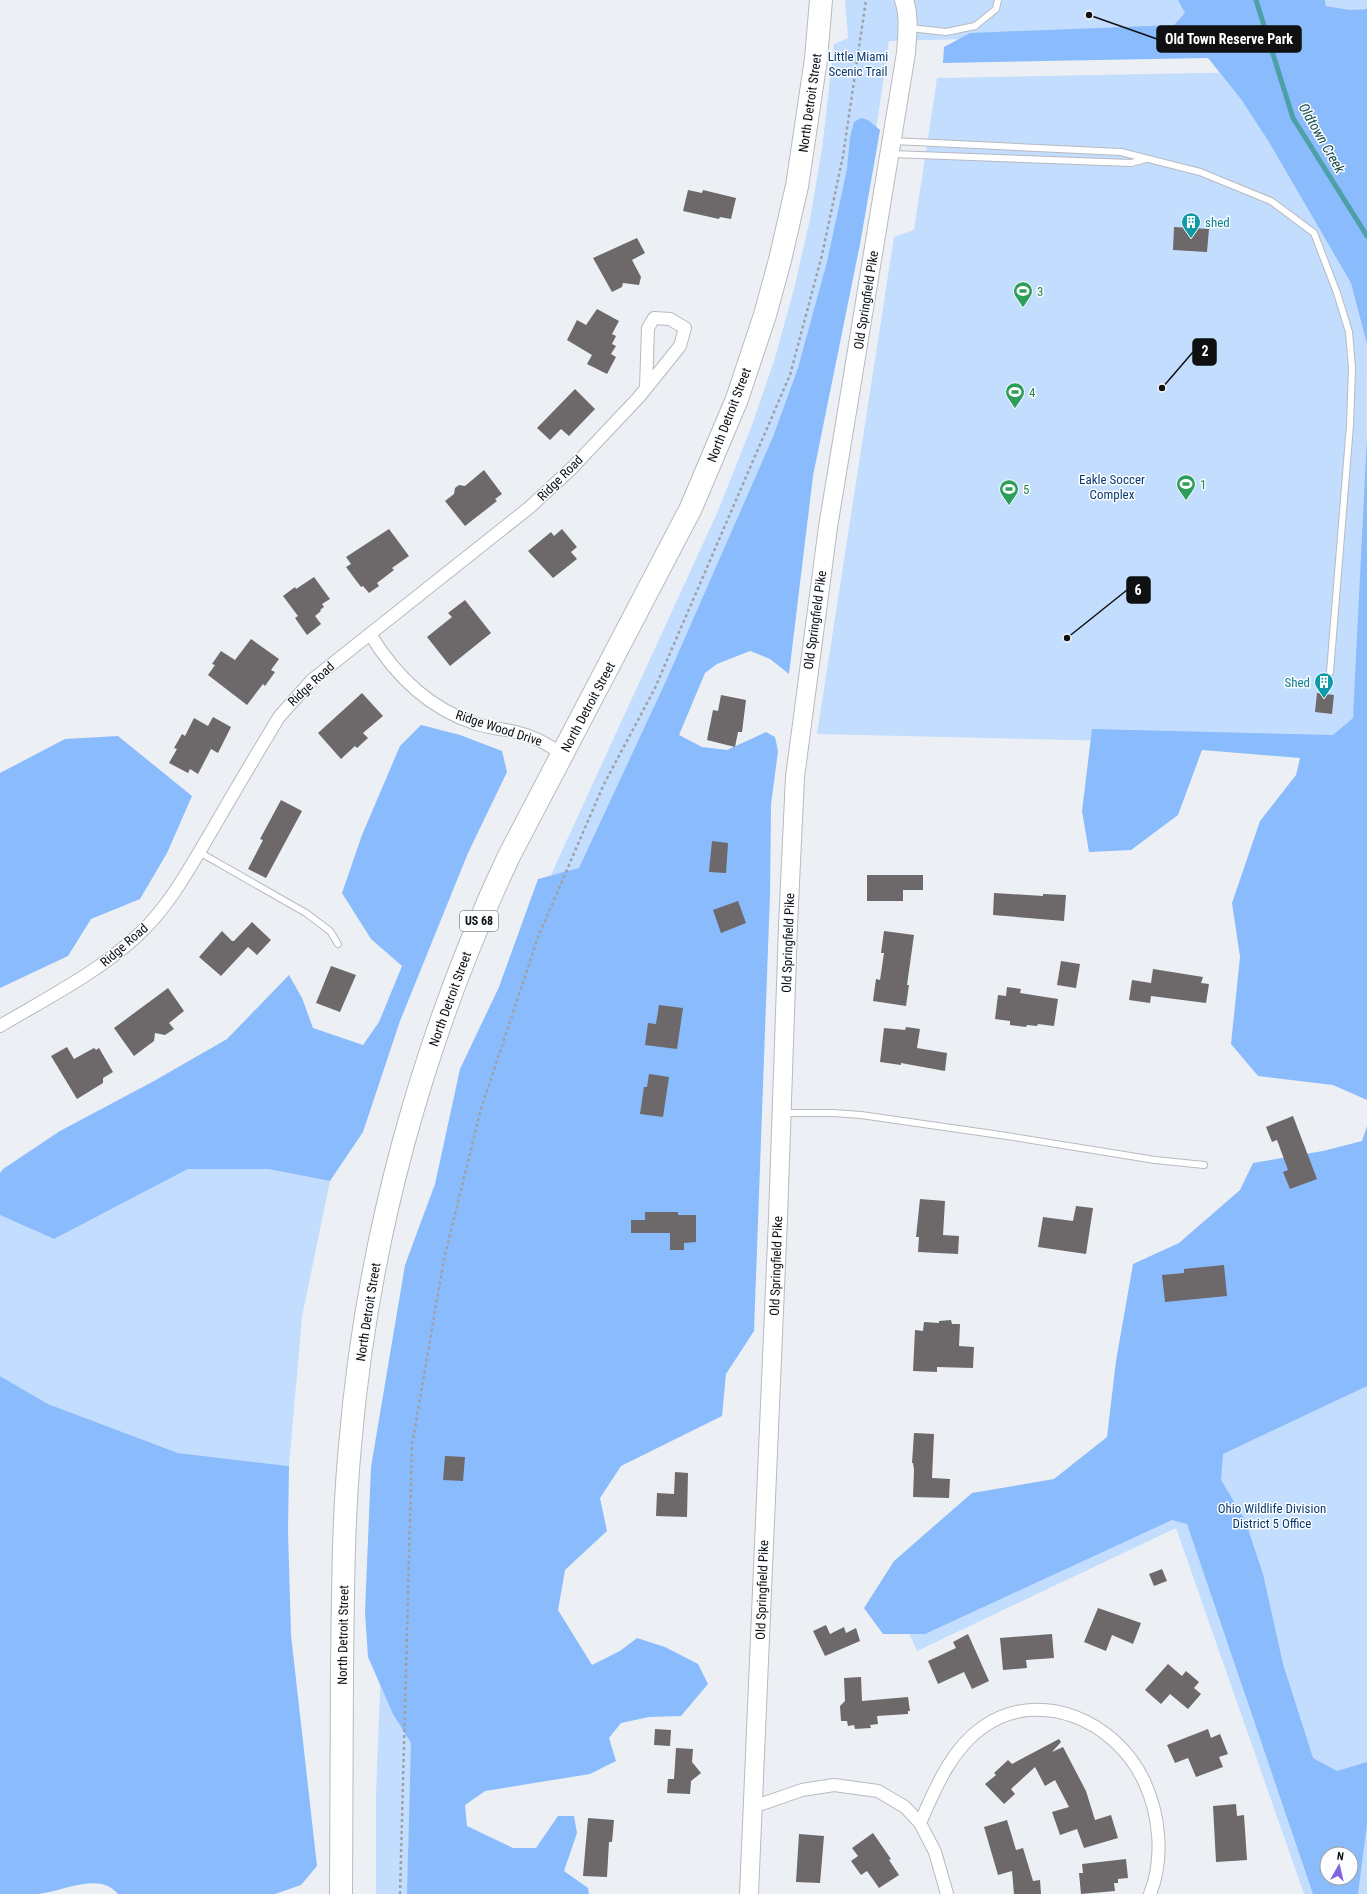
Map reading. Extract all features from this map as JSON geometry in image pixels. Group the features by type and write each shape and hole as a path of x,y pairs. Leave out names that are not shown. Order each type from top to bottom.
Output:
{"highway":[{"name":"North Detroit Street","path":"341,1894 342,1629 346,1504 356,1386 375,1267 393,1186 414,1106 447,1004 490,895 691,508 705,477 751,360 780,260 797,186 816,59 822,0"}],"street":[{"name":"Old Springfield Pike","path":"749,1894 782,1113 788,926 796,766 828,527 906,52 908,27 904,0"},
{"name":"Ridge Road","path":"0,1026 90,973 115,955 138,935 159,913 199,852 279,717 312,680 530,507 572,468 646,388 680,346 685,328 670,319 654,318 648,328 646,388"},
{"name":"Ridge Wood Drive","path":"370,634 389,663 406,682 437,706 474,723 532,737 549,745 562,754"},
{"path":"920,1823 942,1776 954,1757 981,1728 1002,1717 1030,1709 1049,1710 1067,1714 1090,1724 1107,1735 1122,1748 1144,1781 1152,1802 1157,1826 1157,1867 1150,1894"},
{"path":"753,1807 802,1790 834,1784 878,1791 905,1807 920,1823 935,1852 947,1894"}],"lane":[{"path":"908,27 946,32 975,26 996,9 998,0"},
{"path":"891,147 1131,163 1146,159"},
{"path":"891,147 1121,152 1200,172 1271,201 1314,233 1337,293 1349,332 1352,368 1350,425 1330,672"},
{"path":"199,852 306,913 330,930 338,944"},
{"path":"782,1113 834,1112 861,1115 1007,1136 1155,1160 1204,1165"}],"path":[{"path":"400,1894 412,1445 444,1259 480,1109 538,937 603,786 654,688 790,375 822,255 843,156 866,0"}],"green space":[{"name":"Little Miami Scenic Trail","path":"845,0 1281,0 1291,31 889,41 874,144 858,231 619,839 424,1894 376,1894 376,1793 381,1667 499,1001 555,866 718,511 752,425 775,358 794,289 810,219 822,149 834,44 848,38"},
{"path":"1325,0 1367,0 1367,9 1350,10 1326,6"},
{"name":"Eakle Soccer Complex","path":"1254,72 1367,272 1366,747 817,734 894,237 914,230 937,78"},
{"path":"188,1169 268,1169 330,1181 302,1317 289,1466 178,1453 48,1404 0,1376 0,1215 54,1239"},
{"name":"Ohio Wildlife Division District 5 Office","path":"1367,1368 1367,1894 1304,1894 1176,1528 917,1651 887,1583"}],"shaded area":[{"path":"1178,0 1325,0 1326,6 1350,10 1367,9 1367,344 1351,283 1269,142 1241,99 1208,58 943,63 944,47 970,33 1174,25 1185,13"},
{"path":"861,118 868,120 880,130 860,244 813,476 789,674 770,659 750,651 717,664 705,673 679,735 702,747 727,750 766,732 775,737 778,751 771,805 770,894 754,1331 726,1374 722,1416 621,1466 600,1498 607,1531 565,1570 558,1610 592,1665 620,1651 637,1638 665,1647 698,1664 708,1684 681,1716 649,1717 621,1723 609,1738 616,1761 590,1774 485,1791 465,1805 467,1826 513,1848 536,1848 558,1816 574,1816 577,1833 564,1871 588,1888 589,1894 407,1894 411,1743 393,1714 368,1657 365,1612 371,1467 405,1265 435,1184 460,1069 499,987 538,879 579,868 666,681 773,437 798,368 827,262 847,169 850,137 854,122"},
{"path":"1367,435 1367,1100 1333,1085 1258,1076 1231,1044 1240,957 1232,903 1260,821 1296,775 1300,758 1202,750 1178,815 1131,850 1089,852 1082,811 1092,729 1333,735 1353,718"},
{"path":"421,725 460,735 502,751 507,772 468,853 400,1021 363,1132 330,1181 268,1169 188,1169 54,1239 0,1215 0,1173 3,1169 60,1131 154,1081 227,1039 289,975 302,998 313,1028 363,1045 379,1022 402,966 371,939 342,893 362,835 400,746"},
{"path":"118,736 192,796 167,853 140,899 91,919 68,956 0,988 0,773 65,739"},
{"path":"1367,1126 1367,1386 1223,1454 1221,1480 1245,1520 1263,1574 1283,1664 1313,1758 1337,1771 1367,1762 1367,1824 1358,1894 1313,1894 1187,1524 1172,1520 925,1634 883,1634 864,1608 894,1561 972,1493 1054,1479 1107,1437 1116,1361 1133,1264 1179,1243 1240,1190 1253,1163 1323,1151 1362,1141"},
{"path":"0,1376 48,1404 178,1453 289,1466 288,1530 291,1635 317,1866 301,1885 275,1894 118,1894 110,1887 91,1883 38,1894 0,1894"}],"building":[{"path":"688,190 702,193 703,190 736,198 731,219 720,217 719,219 683,211"},
{"name":"shed","path":"1174,227 1209,229 1207,252 1173,250"},
{"path":"637,238 645,253 632,260 641,277 639,285 623,283 622,287 612,292 593,258"},
{"path":"597,309 619,321 612,334 616,336 612,344 616,346 611,354 616,357 607,374 587,364 592,355 567,340 577,320 586,325"},
{"path":"575,389 595,409 569,436 561,429 550,440 537,428"},
{"path":"484,470 502,494 495,499 497,501 465,526 445,501 454,494 455,488 459,485 465,486"},
{"path":"389,529 409,556 392,568 394,570 377,583 379,586 369,593 363,586 361,587 346,567 351,564 346,557"},
{"path":"562,529 577,547 571,552 577,559 553,578 528,551 551,532 554,536"},
{"path":"314,577 330,599 322,604 324,607 315,616 321,624 307,635 295,618 298,616 283,596 295,587 296,589"},
{"path":"465,600 491,633 450,666 427,637 452,617 448,613"},
{"path":"251,639 279,659 271,670 275,672 265,686 263,684 247,705 208,675 215,665 212,664 221,651 235,660"},
{"path":"362,693 383,716 363,733 368,738 357,748 355,746 341,759 318,733"},
{"name":"Shed","path":"1317,693 1334,695 1332,714 1315,712"},
{"path":"721,695 746,700 742,732 738,732 735,747 707,740 713,710 718,711"},
{"path":"213,717 231,727 218,753 211,749 198,774 190,769 188,773 169,763 177,749 174,748 182,734 185,736 194,718 208,726"},
{"path":"281,800 302,811 266,878 248,869 263,840 260,839"},
{"path":"712,841 728,843 726,873 709,872"},
{"path":"867,875 923,875 923,890 903,890 903,901 867,901"},
{"path":"994,893 1043,896 1043,894 1066,895 1064,921 993,915"},
{"path":"738,901 746,923 721,933 713,910"},
{"path":"252,922 271,940 257,955 248,947 221,976 199,957 222,931 232,941 234,941"},
{"path":"884,931 914,935 907,985 909,985 906,1006 873,1001 876,979 880,980 884,953 881,953"},
{"path":"1061,961 1080,964 1076,988 1057,985"},
{"path":"331,966 356,975 340,1012 316,1003"},
{"path":"1153,969 1203,977 1201,983 1209,984 1206,1003 1151,996 1150,1003 1129,1000 1132,980 1151,983"},
{"path":"1007,987 1021,989 1020,993 1058,999 1054,1026 1038,1024 1037,1026 1027,1025 1026,1027 1010,1025 1010,1021 995,1019 998,995 1006,996"},
{"path":"168,988 184,1011 169,1023 174,1029 165,1035 155,1033 154,1041 134,1056 114,1028"},
{"path":"659,1005 683,1008 677,1049 645,1045 648,1023 656,1024"},
{"path":"906,1027 920,1029 917,1048 947,1053 945,1071 901,1063 901,1065 880,1062 884,1028 905,1030"},
{"path":"67,1047 74,1059 94,1048 96,1050 99,1048 113,1072 103,1078 103,1083 77,1099 51,1056"},
{"path":"649,1074 669,1077 663,1117 640,1114 644,1087 647,1087"},
{"path":"1293,1116 1317,1179 1290,1189 1283,1172 1288,1170 1277,1140 1272,1142 1266,1127"},
{"path":"920,1199 945,1201 943,1235 959,1236 958,1254 918,1252 919,1237 916,1237"},
{"path":"1076,1206 1093,1208 1086,1254 1038,1247 1043,1217 1073,1221"},
{"path":"645,1212 678,1212 678,1215 696,1215 696,1242 684,1243 684,1250 670,1250 670,1233 631,1233 631,1220 645,1220"},
{"path":"1224,1265 1227,1296 1165,1302 1162,1275 1184,1273 1184,1269"},
{"path":"951,1320 952,1324 960,1324 959,1346 974,1347 973,1368 937,1367 937,1372 913,1371 915,1330 923,1331 924,1322 939,1323 939,1321"},
{"path":"914,1433 934,1434 932,1478 950,1479 949,1498 913,1497 914,1470 912,1463"},
{"path":"445,1456 465,1457 463,1481 443,1480"},
{"path":"675,1472 688,1473 687,1517 656,1516 657,1493 674,1494"},
{"path":"1162,1569 1167,1581 1154,1586 1149,1574"},
{"path":"1098,1608 1141,1623 1133,1644 1112,1635 1106,1651 1084,1642"},
{"path":"826,1625 830,1634 844,1627 846,1633 856,1628 860,1641 825,1656 813,1631"},
{"path":"968,1634 989,1681 972,1689 964,1672 938,1684 928,1661 956,1648 953,1642"},
{"path":"1052,1634 1054,1658 1026,1660 1027,1668 1003,1670 1000,1638"},
{"path":"1168,1664 1182,1676 1186,1671 1199,1682 1194,1688 1201,1694 1188,1709 1170,1694 1161,1704 1145,1690"},
{"path":"861,1677 862,1701 908,1697 910,1711 908,1711 908,1714 877,1716 878,1724 870,1725 871,1728 855,1729 854,1725 848,1726 847,1721 841,1721 840,1706 845,1701 844,1678"},
{"path":"655,1729 671,1730 670,1746 654,1745"},
{"path":"1208,1729 1211,1738 1220,1734 1228,1754 1219,1757 1223,1767 1196,1777 1188,1758 1175,1763 1167,1745"},
{"path":"1059,1739 1061,1742 1052,1752 1063,1747 1086,1791 1095,1820 1111,1815 1118,1838 1084,1848 1077,1829 1060,1835 1052,1812 1069,1807 1055,1780 1045,1786 1035,1767 1011,1789 1015,1794 1004,1804 985,1784 996,1775 994,1773 1008,1760 1012,1764"},
{"path":"676,1748 693,1749 692,1762 701,1773 691,1781 690,1794 667,1793 668,1779 674,1779"},
{"path":"1236,1804 1237,1816 1244,1815 1247,1860 1216,1862 1213,1806"},
{"path":"588,1818 614,1820 612,1842 609,1842 607,1877 583,1876"},
{"path":"1007,1820 1016,1850 1023,1848 1033,1881 1040,1880 1041,1894 1014,1894 1012,1871 998,1875 984,1827"},
{"path":"873,1833 891,1859 889,1860 899,1875 879,1888 867,1871 861,1875 851,1861 858,1856 852,1848"},
{"path":"799,1834 824,1836 820,1883 796,1882"},
{"path":"1126,1859 1128,1878 1118,1879 1118,1883 1114,1883 1115,1891 1081,1894 1079,1873 1083,1873 1082,1864"}],"waterway":[{"name":"Oldtown Creek","path":"1256,0 1293,118 1367,236"}],"place":[{"name":"Old Town Reserve Park","path":"1089,15"},
{"name":"shed","path":"1191,239"},
{"name":"3","path":"1023,308"},
{"name":"2","path":"1162,388"},
{"name":"4","path":"1015,409"},
{"name":"1","path":"1186,501"},
{"name":"5","path":"1009,506"},
{"name":"6","path":"1067,638"},
{"name":"Shed","path":"1324,699"}]}
